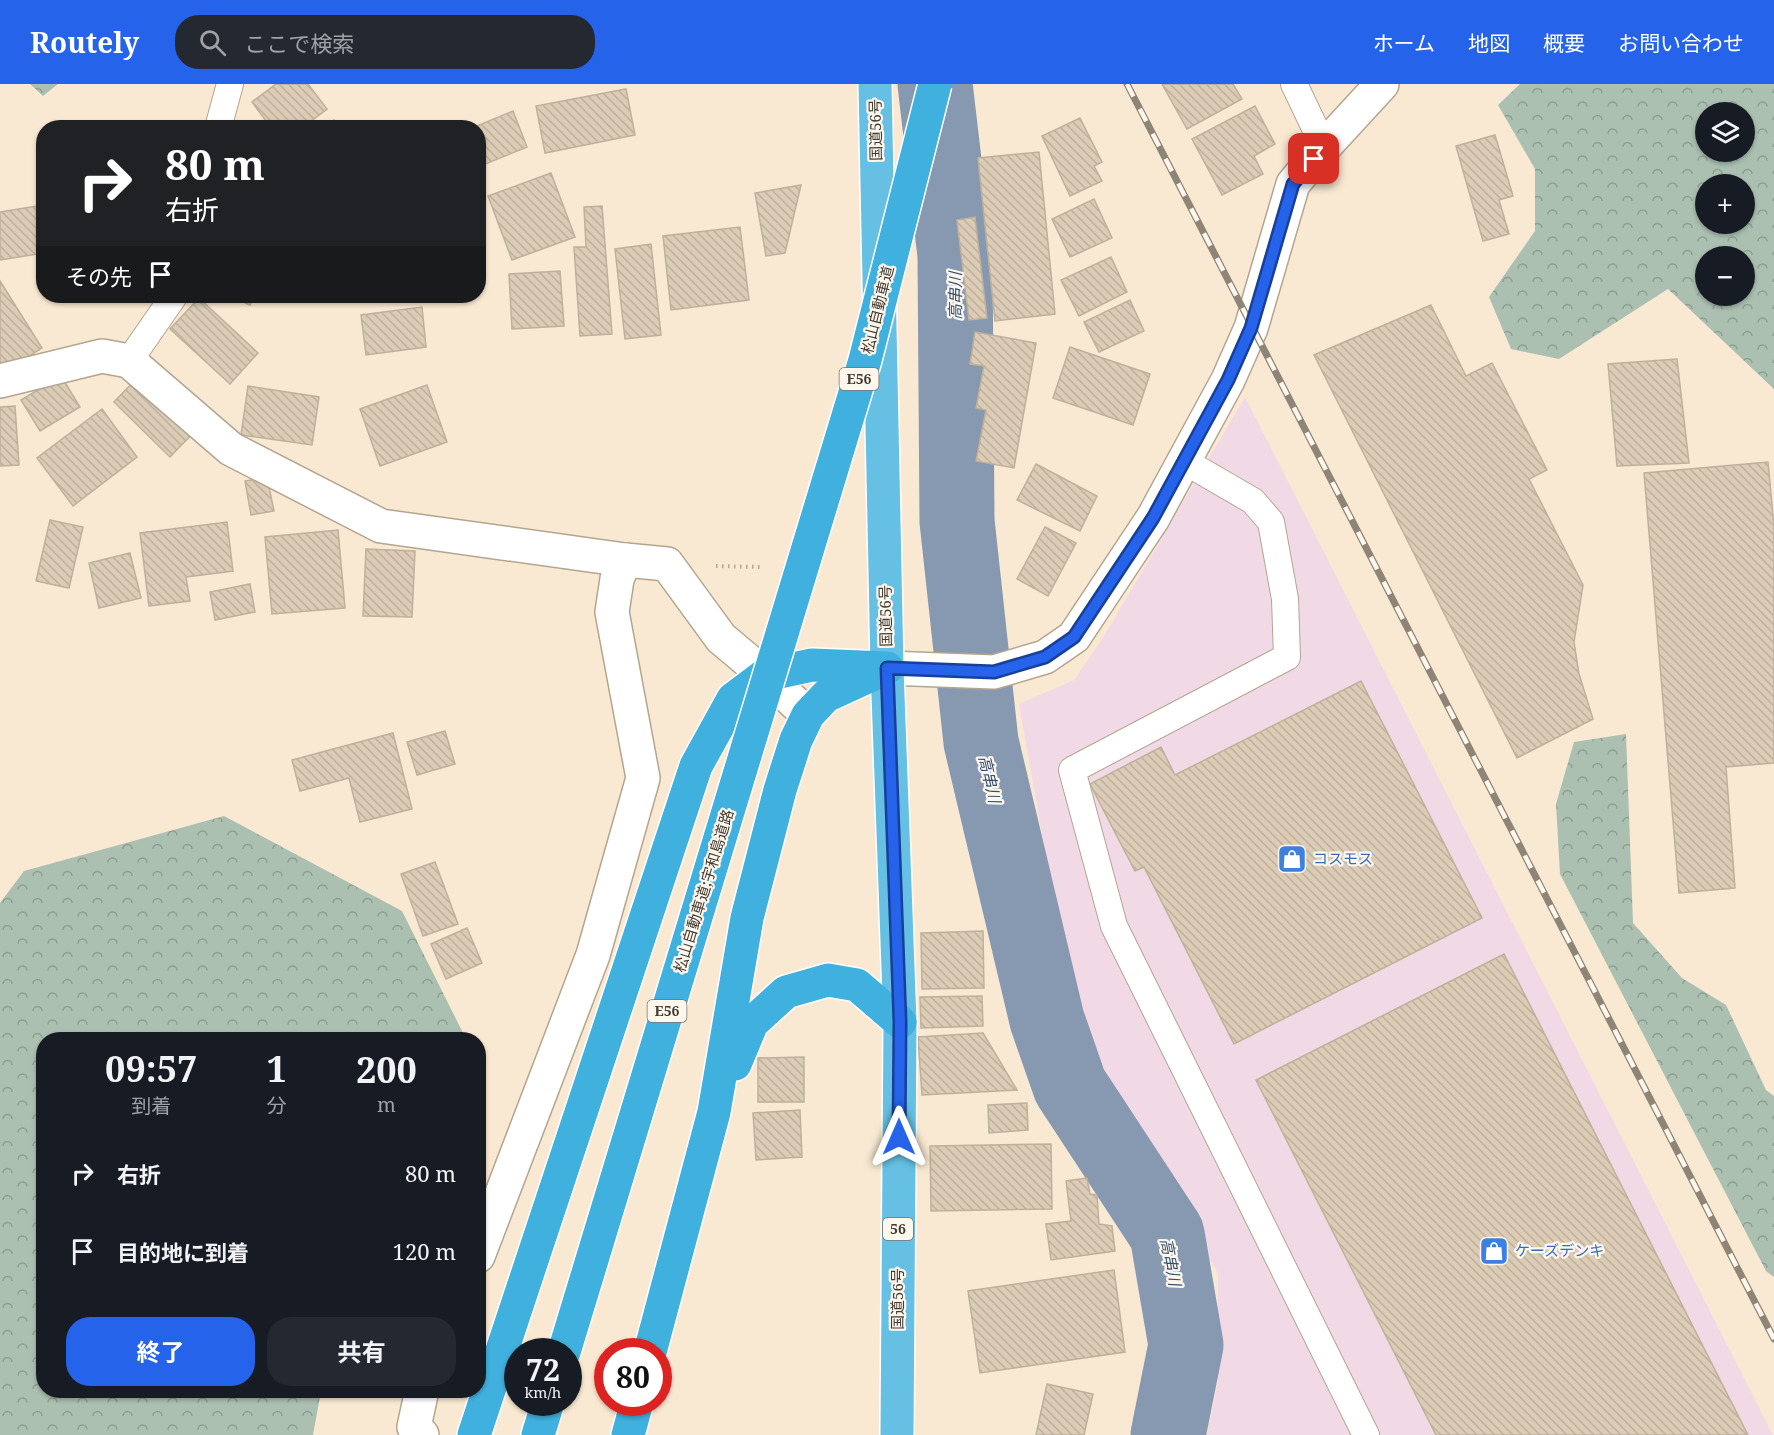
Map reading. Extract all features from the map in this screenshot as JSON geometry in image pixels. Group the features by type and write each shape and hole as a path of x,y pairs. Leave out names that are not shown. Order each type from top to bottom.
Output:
{"highway":[{"name":"国道56号","path":"875,84 887,668 900,1022 897,1435"},
{"name":"松山自動車道","path":"768,673 865,360 935,84"},
{"path":"474,1435 696,766 733,699 768,673 812,665 887,668"},
{"path":"654,1338 714,1112 747,918 780,790 796,740 808,715 826,696 887,668"},
{"name":"松山自動車道;宇和島道路","path":"568,1338 768,673"},
{"path":"714,1112 752,1023 786,992 828,980 857,985 900,1022"},
{"path":"538,1435 544,1416"},
{"path":"628,1435 633,1416"}],"street":[{"path":"887,668 994,672 1045,657 1074,637 1153,518 1228,380 1251,328 1293,184 1382,84"},
{"path":"0,381 102,356 129,361 231,449 381,526 667,564 722,638 768,673 808,715"},
{"path":"486,1235 592,955 644,777 612,612 617,579 625,560"},
{"path":"416,1432 421,1398"}],"lane":[{"path":"220,120 230,84"},
{"path":"1294,84 1324,147"},
{"path":"129,361 169,303"},
{"path":"1184,461 1253,501 1271,522 1285,599 1287,657 1072,770 1113,926 1366,1435"}],"shaded area":[{"path":"1245,397 1773,1435 1207,1435 1218,1381 1218,1274 1084,1032 1069,988 1019,704 1074,680 1104,636"}],"green space":[{"path":"30,84 58,84 43,96"},
{"path":"1520,84 1774,84 1774,389 1668,289 1559,359 1511,349 1489,297 1535,231 1535,169 1498,105"},
{"path":"1626,734 1633,923 1682,978 1726,1005 1766,1090 1774,1096 1774,1277 1766,1271 1560,874 1556,804 1574,742"},
{"path":"224,816 402,911 462,1032 36,1032 36,1398 320,1398 313,1435 0,1435 0,903 24,871"}],"building":[{"path":"276,84 308,84 327,109 313,120 265,120 252,102"},
{"path":"1162,84 1233,84 1242,99 1187,129"},
{"path":"626,89 635,135 545,153 536,106"},
{"path":"1255,106 1275,144 1254,156 1263,174 1222,195 1192,139"},
{"path":"513,111 527,147 486,164 486,122"},
{"path":"1080,118 1102,162 1094,166 1102,181 1070,196 1042,136"},
{"path":"1495,135 1513,196 1499,200 1509,234 1483,241 1456,146"},
{"path":"1039,152 1055,314 995,321 978,158"},
{"path":"551,173 575,237 512,260 488,196"},
{"path":"801,185 785,253 766,256 755,193"},
{"path":"1094,199 1112,238 1070,257 1052,219"},
{"path":"36,206 36,254 0,260 0,212"},
{"path":"602,206 612,334 580,336 574,247 586,247 584,207"},
{"path":"975,217 987,318 969,320 957,220"},
{"path":"740,227 749,300 671,310 663,236"},
{"path":"651,244 661,335 625,339 615,249"},
{"path":"1111,257 1127,292 1079,316 1061,280"},
{"path":"560,271 564,326 512,329 509,274"},
{"path":"0,281 42,348 4,372 0,366"},
{"path":"1130,300 1144,331 1099,352 1084,322"},
{"path":"194,303 204,303 258,353 230,384 170,329"},
{"path":"1431,305 1466,376 1492,363 1547,470 1529,479 1583,585 1574,642 1579,674 1593,719 1517,758 1314,355"},
{"path":"422,307 426,347 366,355 361,315"},
{"path":"975,332 1036,343 1014,468 976,461 986,410 976,408 984,366 970,364"},
{"path":"1070,347 1150,374 1133,425 1053,398"},
{"path":"1677,359 1689,463 1617,466 1608,364"},
{"path":"61,376 80,407 40,431 21,400"},
{"path":"137,378 194,432 170,457 114,402"},
{"path":"427,385 447,442 380,466 360,409"},
{"path":"248,386 319,397 312,445 241,435"},
{"path":"15,406 19,465 0,466 0,407"},
{"path":"102,409 137,457 73,506 37,458"},
{"path":"1768,462 1774,527 1774,763 1726,767 1735,888 1679,893 1644,473"},
{"path":"1036,464 1097,496 1080,531 1017,500"},
{"path":"267,477 274,511 251,515 245,481"},
{"path":"50,520 83,527 69,588 36,581"},
{"path":"227,522 233,571 186,577 190,601 149,606 140,533"},
{"path":"1045,527 1076,543 1048,596 1017,579"},
{"path":"338,530 345,608 272,614 265,537"},
{"path":"366,549 415,551 412,617 363,616"},
{"path":"130,553 141,598 99,608 89,563"},
{"path":"250,584 255,612 215,620 210,592"},
{"path":"1361,681 1482,918 1234,1044 1144,867 1135,871 1090,784 1161,747 1175,775"},
{"path":"445,731 455,764 417,775 407,742"},
{"path":"393,733 412,809 360,822 349,778 300,791 292,760"},
{"path":"435,862 458,924 423,936 401,874"},
{"path":"467,928 482,963 446,979 431,944"},
{"path":"983,931 984,988 922,989 921,933"},
{"path":"1504,954 1748,1435 1436,1435 1256,1080"},
{"path":"982,996 983,1026 921,1028 920,997"},
{"path":"983,1033 1017,1090 922,1095 918,1037"},
{"path":"804,1057 804,1102 758,1102 758,1058"},
{"path":"1027,1103 1028,1130 989,1133 988,1105"},
{"path":"800,1110 802,1157 756,1160 753,1113"},
{"path":"1051,1144 1052,1209 931,1211 930,1146"},
{"path":"1087,1178 1090,1194 1097,1195 1099,1224 1112,1226 1115,1251 1051,1260 1046,1224 1071,1221 1066,1181"},
{"path":"1114,1270 1125,1352 980,1373 968,1291"},
{"path":"1047,1384 1093,1394 1084,1435 1036,1435"}],"waterway":[{"name":"高串川","path":"935,84 955,255 957,521 981,742 1047,1020 1070,1086 1167,1234 1186,1345 1168,1435"}],"railway":[{"path":"1127,84 1774,1339"}],"place":[{"name":"コスモス","path":"1292,859"},
{"name":"ケーズデンキ","path":"1494,1251"}],"route":[{"path":"899,1137 900,1022 887,668 994,672 1045,657 1074,637 1153,518 1228,380 1251,328 1293,184 1314,159"}]}
